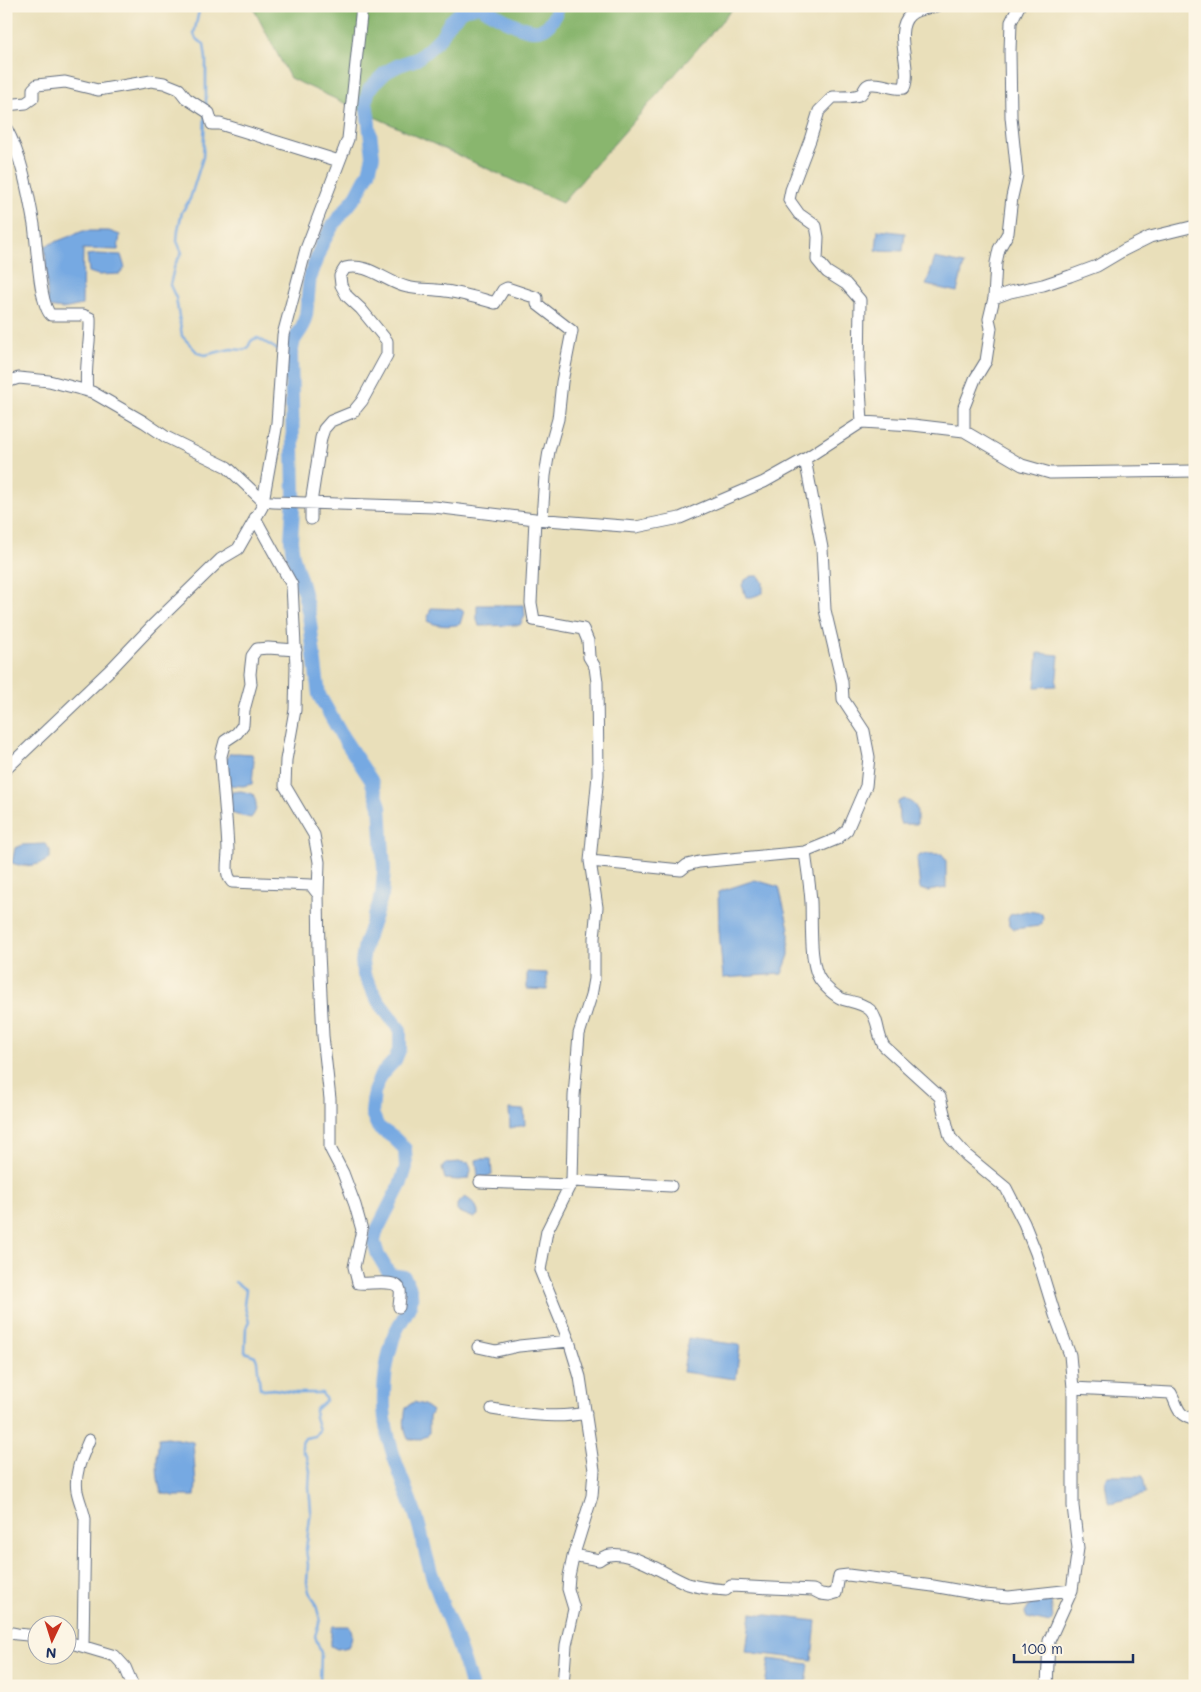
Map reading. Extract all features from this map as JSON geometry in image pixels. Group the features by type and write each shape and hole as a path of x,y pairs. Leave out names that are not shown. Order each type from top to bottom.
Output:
{"street":[{"path":"6,769 112,668 153,624 221,558 238,549 255,518 263,500 277,423 282,336 306,249 348,139 362,6"},
{"path":"862,422 859,370 860,300 846,284 827,272 817,260 818,237 816,226 799,214 790,200 791,190 819,111 833,97 854,96 861,93 866,86 871,84 899,89 904,88 908,75 903,42 906,20 910,14 936,6"},
{"path":"964,431 964,407 975,379 986,360 991,328 989,319 994,298 996,263 999,249 1008,233 1016,175 1010,117 1010,51 1011,22 1019,6"},
{"path":"6,106 26,102 33,98 33,89 37,84 65,82 98,90 151,81 164,83 179,89 186,98 209,113 212,124 220,124 339,161"},
{"path":"6,128 15,144 23,172 34,227 42,295 47,312 51,316 83,315 90,318 85,378 87,391"},
{"path":"994,298 1070,276 1097,266 1150,237 1195,226"},
{"path":"311,519 306,503 324,428 331,421 353,412 362,400 387,355 387,341 347,296 341,286 340,276 345,268 354,266 364,267 407,287 462,294 495,302 503,290 507,288 524,292 537,298 537,304 542,309 572,331 572,339 567,350 558,419 549,451 538,519 531,603 534,620 583,629 588,641 589,657 595,667 597,682 598,775 590,860 597,907 594,938 594,979 591,996 579,1034 574,1096 571,1183 547,1232 540,1270 570,1341 580,1377 594,1470 592,1496 574,1551 568,1589 574,1609 566,1645 563,1686"},
{"path":"6,382 19,378 49,381 87,391 144,422 166,437 228,468 263,500 284,502 434,507 538,519 636,527 680,518 764,482 805,459 862,422 964,431 1022,465 1050,473 1195,471"},
{"path":"590,860 681,870 687,865 699,862 805,852 837,839 847,830 866,786 869,757 864,731 843,699 842,682 825,610 822,548 805,459"},
{"path":"255,518 292,585 296,650 294,710 284,786 314,835 319,862 318,894 323,1036 330,1099 330,1148 343,1173 362,1230 354,1267 358,1283 368,1285 388,1282 398,1286 400,1290 399,1307"},
{"path":"296,650 257,649 252,656 251,684 244,710 243,725 237,733 225,741 221,756 228,854 227,871 228,878 232,882 311,885 318,894"},
{"path":"805,852 809,878 812,941 816,973 821,982 840,998 870,1010 876,1020 879,1038 884,1046 940,1097 950,1137 966,1155 1006,1188 1024,1223 1036,1253 1070,1355 1073,1388 1073,1506 1078,1548 1072,1590 1049,1642 1047,1686"},
{"path":"480,1182 670,1186"},
{"path":"478,1347 496,1351 519,1346 570,1341"},
{"path":"1073,1388 1171,1393 1180,1413 1185,1417 1195,1420"},
{"path":"492,1409 554,1416 586,1413"},
{"path":"83,1646 85,1519 77,1492 78,1468 89,1440"},
{"path":"574,1551 578,1556 599,1560 610,1554 636,1559 654,1566 687,1584 726,1590 731,1586 808,1590 829,1595 836,1593 839,1576 848,1574 924,1584 984,1596 1009,1597 1072,1590"},
{"path":"6,1632 28,1635"},
{"path":"78,1645 115,1656 125,1666 133,1686"}],"green space":[{"path":"252,6 735,6 562,203 290,78"}],"water":[{"path":"878,230 905,233 903,251 876,250"},
{"path":"83,231 109,231 120,235 118,250 83,249 82,305 63,309 48,307 45,246"},
{"path":"87,255 121,255 125,268 120,274 98,275 89,272"},
{"path":"935,258 964,264 957,292 926,285"},
{"path":"752,576 759,576 763,582 763,593 746,597 742,585 745,580"},
{"path":"477,605 524,605 525,616 520,625 479,626"},
{"path":"431,608 459,609 464,611 460,624 443,626 427,621"},
{"path":"1038,653 1059,655 1056,686 1035,687"},
{"path":"229,754 252,754 254,760 252,784 243,786 229,785 226,761"},
{"path":"241,791 253,794 256,809 251,818 229,812 228,801 232,792"},
{"path":"904,799 915,806 917,824 901,824 898,802"},
{"path":"45,844 50,850 50,858 46,861 27,866 12,863 15,848 23,845"},
{"path":"942,854 946,861 946,888 928,891 920,889 917,859 920,855"},
{"path":"755,880 779,887 789,928 789,955 782,974 723,978 718,892"},
{"path":"1026,911 1042,913 1042,923 1039,926 1014,929 1008,919 1010,915"},
{"path":"527,972 547,973 547,990 527,989"},
{"path":"509,1109 524,1110 525,1125 510,1128"},
{"path":"491,1159 492,1175 488,1177 478,1176 476,1160"},
{"path":"446,1163 469,1163 471,1170 469,1179 445,1179 442,1168"},
{"path":"465,1197 476,1206 478,1215 474,1218 457,1211 457,1204"},
{"path":"688,1338 740,1345 736,1379 683,1372"},
{"path":"414,1402 424,1405 432,1411 429,1417 429,1434 419,1440 408,1439 406,1435 404,1419 406,1407"},
{"path":"167,1437 193,1442 195,1496 174,1496 161,1493 157,1473 158,1445 159,1438"},
{"path":"1109,1476 1143,1476 1146,1494 1110,1503 1108,1502 1105,1480"},
{"path":"1048,1596 1051,1599 1053,1620 1050,1623 1027,1618 1025,1613 1033,1600"},
{"path":"751,1613 816,1621 812,1660 746,1652"},
{"path":"333,1626 349,1626 352,1636 348,1647 337,1649 331,1646 331,1630"},
{"path":"769,1659 809,1664 806,1686 765,1686"}],"waterway":[{"path":"200,6 194,34 196,39 204,44 206,59 206,106"},
{"path":"479,6 512,24 531,30 539,30 546,27 555,15 558,6"},
{"path":"471,1686 431,1571 417,1519 401,1478 385,1422 384,1390 389,1355 396,1331 411,1302 411,1295 404,1277 390,1275 378,1255 374,1242 376,1232 401,1183 406,1167 405,1149 394,1138 378,1127 372,1113 374,1092 381,1075 395,1060 400,1048 400,1030 378,1001 364,975 362,962 365,944 382,895 384,870 380,806 371,780 342,736 319,695 309,615 293,556 291,540 294,494 291,354 294,340 302,328 306,315 310,276 322,244 333,225 357,195 369,172 373,156 366,100 369,89 386,72 417,59 441,37 450,22 464,9 479,6"},
{"path":"205,116 203,157 190,199 182,212 177,241 182,253 175,264 170,285 176,298 182,336 198,353 205,355 231,349 243,350 248,348 252,340 258,338 278,350"},
{"path":"235,1282 246,1290 244,1304 249,1322 246,1328 245,1352 255,1356 260,1388 295,1393 322,1393 326,1400 315,1410 319,1430 315,1436 305,1438 302,1443 302,1450 307,1457 310,1471 311,1510 306,1549 308,1565 307,1582 320,1620 315,1636 321,1653 320,1682 318,1686"}]}
